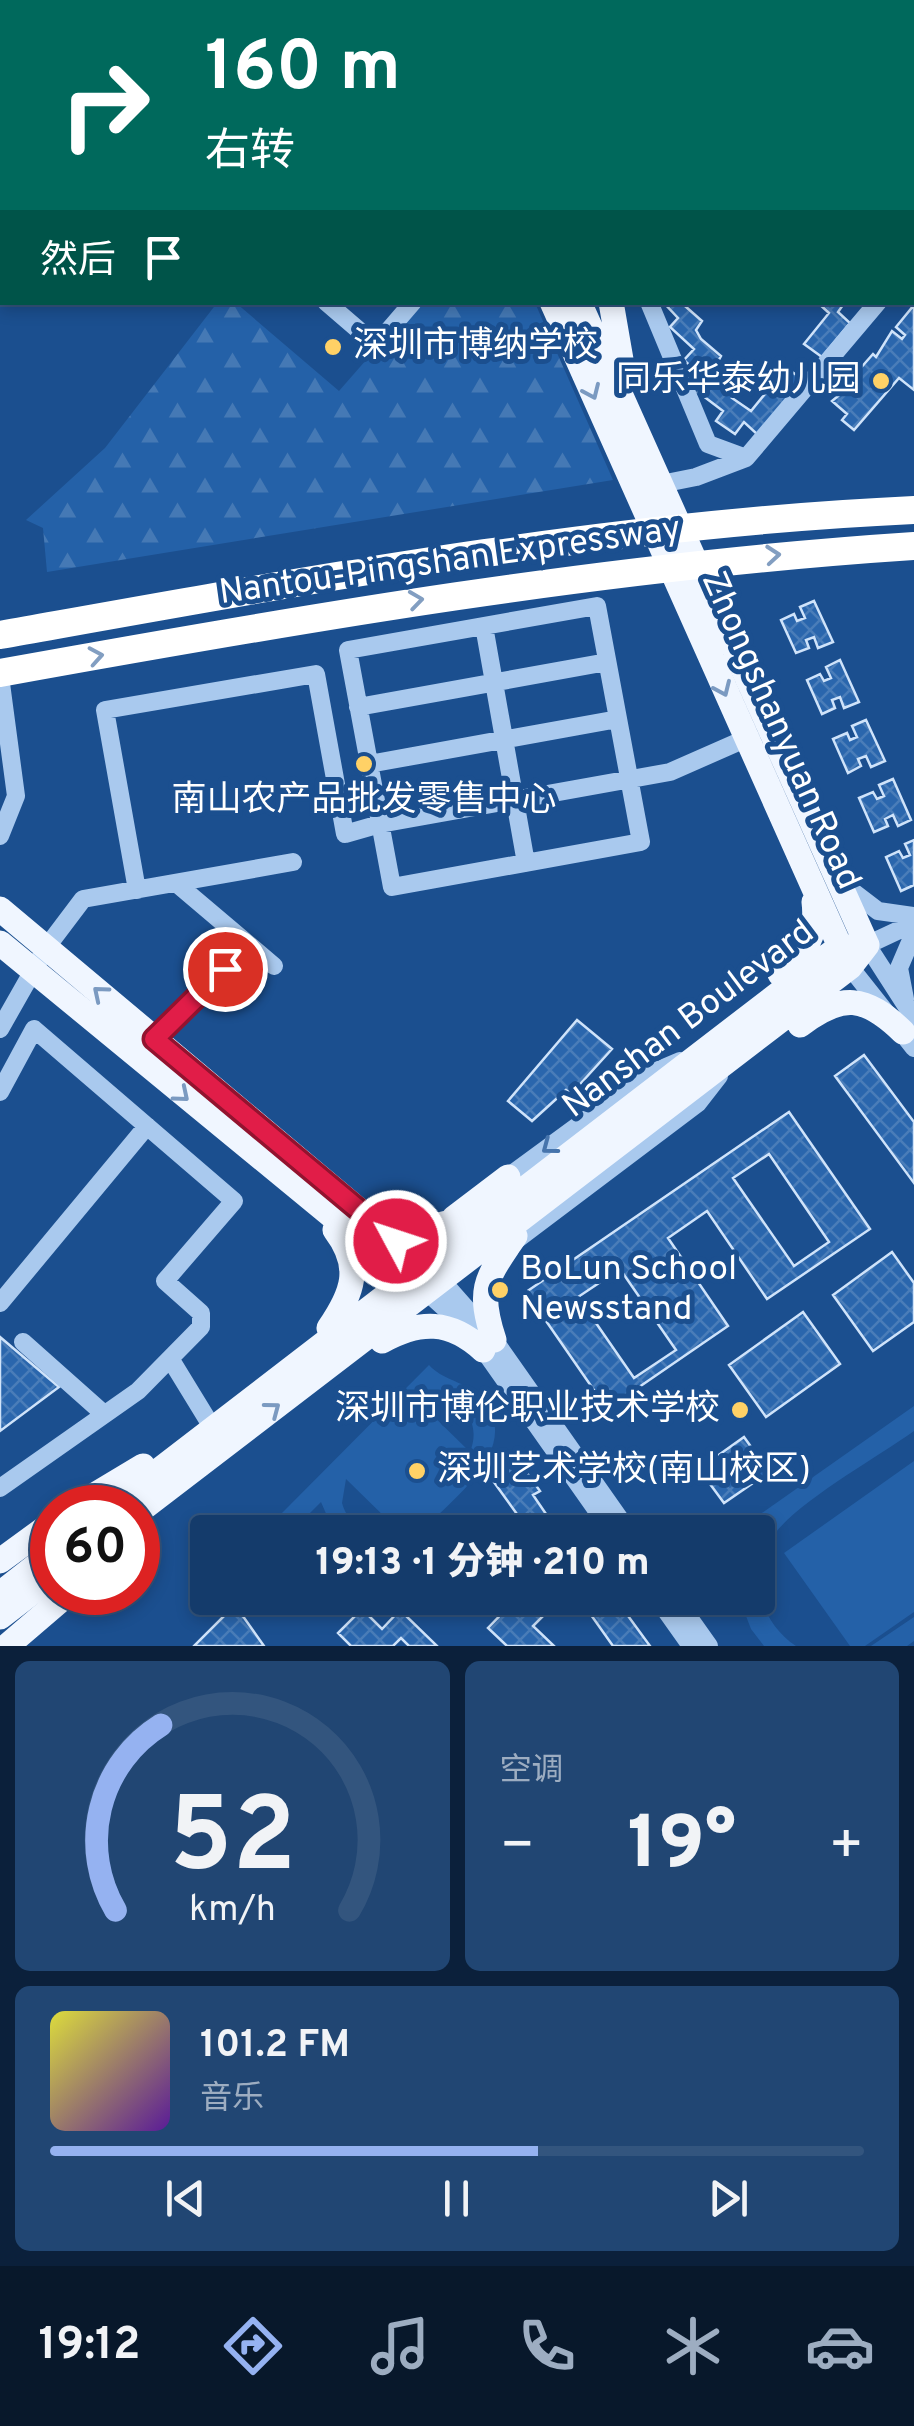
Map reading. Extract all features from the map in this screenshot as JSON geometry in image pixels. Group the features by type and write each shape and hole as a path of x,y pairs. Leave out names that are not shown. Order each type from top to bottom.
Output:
{"highway":[{"name":"Nantou-Pingshan Expressway","path":"0,635 595,536 762,518 914,510"},
{"name":"Nantou-Pingshan Expressway","path":"0,675 390,604 598,574 914,546"}],"main road":[{"name":"Zhongshanyuan Road","path":"553,305 844,957"},
{"name":"Zhongshanyuan Road","path":"580,305 866,945"},
{"path":"612,305 624,378 643,444"},
{"path":"647,1075 796,962 811,940 815,910 811,887"},
{"path":"0,909 39,959 305,1196 424,1279"},
{"path":"0,942 39,959 154,1039 369,1218 424,1279"},
{"name":"Nanshan Boulevard","path":"160,1495 314,1363 424,1279 489,1214 702,1052 866,945"},
{"path":"796,962 844,957"},
{"name":"Nanshan Boulevard","path":"424,1279 473,1257 740,1050 844,957"},
{"path":"698,1103 820,1009 845,1002 872,1007 911,1029"},
{"path":"702,1052 730,1012"},
{"path":"740,1050 797,1027"},
{"path":"441,1225 508,1178"},
{"path":"305,1196 338,1234 355,1269 354,1282 314,1363"},
{"path":"314,1363 422,1324 452,1328 488,1345 484,1292 530,1212"},
{"path":"369,1218 402,1229 489,1214"},
{"name":"Nanshan Boulevard","path":"139,1485 212,1427 314,1363"},
{"path":"112,1485 212,1427"},
{"path":"160,1506 196,1468"},
{"path":"0,1561 30,1539"},
{"path":"0,1594 30,1570"},
{"path":"0,1618 30,1594"},
{"path":"8,1646 44,1615"}],"street":[{"path":"329,305 376,345 410,305"},
{"path":"650,305 708,444 746,458"},
{"path":"661,484 713,472 746,458 875,305"},
{"path":"597,606 607,662 640,842 392,887 348,650 597,606"},
{"path":"484,626 526,863"},
{"path":"358,706 607,662"},
{"path":"137,890 104,710 316,674 345,834 380,824 670,772 745,739"},
{"path":"0,675 16,796 0,836"},
{"path":"369,764 618,719"},
{"path":"0,1029 39,959 83,900 293,862"},
{"path":"836,876 851,894 878,911 914,919"},
{"path":"176,883 274,966"},
{"path":"911,1029 866,945 914,919"},
{"path":"911,1029 899,968 914,933"},
{"path":"154,1039 177,1013 203,995 246,943"},
{"path":"844,957 911,1029"},
{"path":"0,1092 34,1030 234,1201 165,1281 201,1313 201,1327 138,1391 0,1488"},
{"path":"473,1257 506,1248 698,1103 740,1050"},
{"path":"489,1214 508,1178 647,1075 702,1052"},
{"path":"0,1302 147,1126"},
{"path":"424,1279 488,1345 618,1515"},
{"path":"23,1342 104,1414"},
{"path":"171,1360 212,1427"},
{"path":"607,1499 609,1515"},
{"path":"669,1615 691,1646"},
{"path":"686,1615 709,1646"}],"green space":[{"path":"215,305 238,305 339,391 414,305 536,305 613,480 47,572 43,528 26,520 105,448"},
{"path":"429,1365 475,1393 490,1411 495,1430 491,1449 467,1486 437,1515 383,1515 346,1479 342,1503 347,1515 327,1515 321,1502 308,1515 284,1515","holes":["447,1400 463,1409 472,1424 470,1452 421,1404"]},
{"path":"914,1406 914,1431 804,1506 775,1534 775,1515 759,1515"},
{"path":"914,1461 914,1612 865,1646 850,1646 784,1553"},
{"path":"746,1615 768,1615 796,1646 764,1646"},
{"path":"914,1617 914,1641 907,1646 871,1646"}],"building":[{"path":"666,305 686,305 702,321 696,330 721,356 716,365 739,388 732,398 751,411 786,368 804,380 758,435 744,422 735,434 716,421 723,411 698,392 707,382 684,360 694,349 670,327 678,318"},
{"path":"820,305 843,305 838,312 850,323 822,357 804,344 829,313"},
{"path":"914,305 914,390 899,378 854,430 842,420 847,414 832,401 855,382 851,379 873,354 876,357 892,331 902,339 905,335 896,327"},
{"path":"814,601 833,642 818,648 814,637 806,640 809,648 796,653 781,620 794,614 797,621 805,618 800,607"},
{"path":"840,660 859,702 844,708 840,697 832,700 835,708 822,714 807,680 820,674 824,681 831,678 826,667"},
{"path":"866,720 885,761 871,767 866,756 858,759 861,766 848,773 833,739 847,733 850,740 857,737 852,726"},
{"path":"893,779 911,820 898,826 893,815 885,819 888,826 874,832 859,798 873,792 877,799 884,796 879,785"},
{"path":"914,840 914,885 901,891 886,857 899,851 903,858 910,855 905,844"},
{"path":"577,1020 612,1049 571,1094 566,1090 532,1121 508,1101"},
{"path":"864,1055 914,1122 914,1183 835,1076"},
{"path":"789,1112 870,1229 767,1299 707,1211 668,1238 728,1326 607,1409 526,1292","holes":["769,1154 829,1242 794,1266 733,1178","620,1269 676,1350 634,1378 578,1297"]},
{"path":"892,1252 914,1283 914,1322 873,1351 833,1295"},
{"path":"803,1312 840,1364 766,1417 729,1365"},
{"path":"0,1337 59,1387 0,1431"},
{"path":"744,1437 769,1472 724,1503 699,1469"},
{"path":"517,1459 540,1491 533,1495 546,1514 518,1515 491,1478"},
{"path":"225,1615 242,1615 264,1646 194,1646"},
{"path":"356,1615 368,1615 382,1629 395,1615 405,1615 437,1646 409,1646 401,1638 393,1646 351,1646 338,1633"},
{"path":"501,1615 544,1615 533,1626 554,1646 507,1646 488,1628"},
{"path":"591,1615 627,1615 650,1646 613,1646"}],"place":[{"name":"深圳市博纳学校","path":"333,347"},
{"name":"同乐华泰幼儿园","path":"881,381"},
{"name":"南山农产品批发零售中心","path":"364,764"},
{"name":"BoLun School Newsstand","path":"500,1290"},
{"name":"深圳市博伦职业技术学校","path":"740,1410"},
{"name":"深圳艺术学校(南山校区)","path":"417,1471"}],"route":[{"path":"225,969 203,995 177,1013 154,1039 396,1241"}]}
